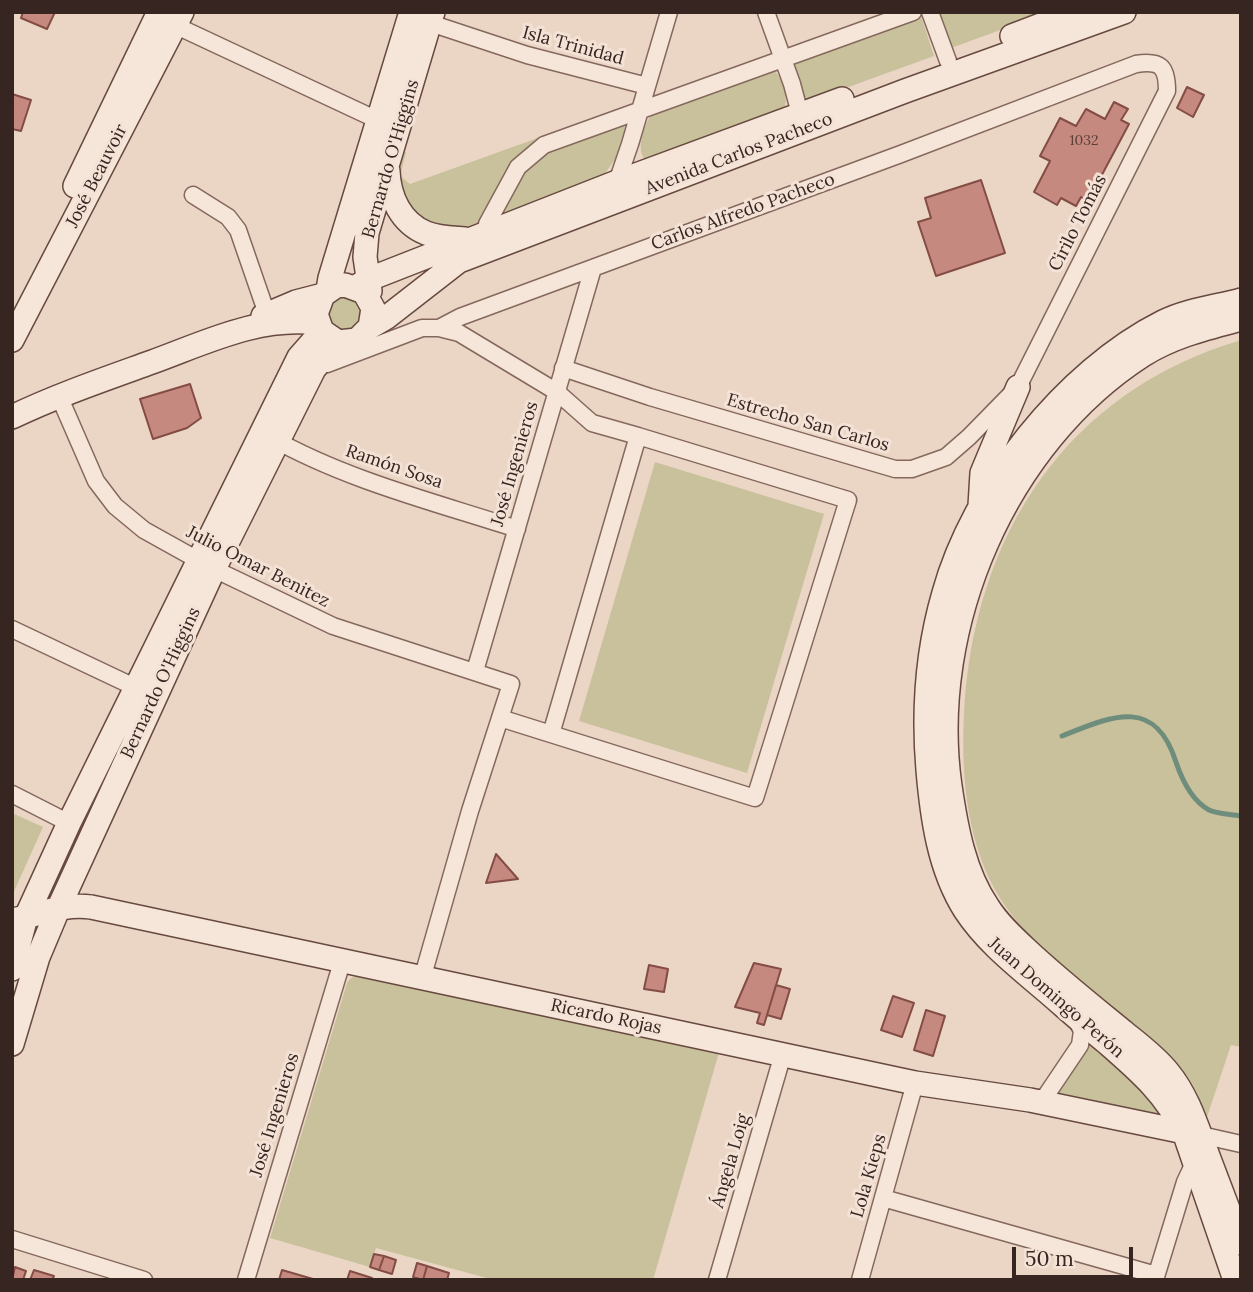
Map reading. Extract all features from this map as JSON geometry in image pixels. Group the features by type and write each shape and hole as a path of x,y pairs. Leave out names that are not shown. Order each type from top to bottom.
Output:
{"main road":[{"name":"Avenida Carlos Pacheco","path":"246,328 267,314 345,285 361,283 617,182 1074,12"},
{"name":"Avenida Carlos Pacheco","path":"59,396 246,328 292,320 320,327 338,342 367,332 459,261 892,96 1124,12"},
{"name":"Bernardo O'Higgins","path":"325,293 387,125 421,16"},
{"name":"José Beauvoir","path":"12,315 168,17"},
{"name":"José Beauvoir","path":"12,340 168,17"},
{"name":"Bernardo O'Higgins","path":"12,970 19,919 69,823 145,692 270,438 314,369 327,354 367,332 361,283 367,233 388,163 387,125"},
{"path":"388,163 388,186 402,214 426,233 468,239"},
{"path":"320,327 317,305 325,293"},
{"name":"Juan Domingo Perón","path":"1241,300 1165,321 1114,353 1044,416 1021,444 979,512 958,553 944,592 930,657 926,715 932,807 939,846 964,909 982,933 1005,956 1139,1071 1159,1092 1192,1134 1241,1243"},
{"name":"Juan Domingo Perón","path":"1235,1280 1194,1163 1192,1134 1181,1089 1167,1070 1060,981 1003,926 987,907 975,884 959,839 947,769 946,724 949,679 958,627 977,568 999,515 1040,452 1059,428 1098,390 1142,356 1185,334 1241,319"},
{"name":"Bernardo O'Higgins","path":"270,438 299,357 320,327"},
{"path":"979,512 982,473 1018,387"},
{"path":"12,405 59,396"},
{"path":"12,417 59,396"},
{"name":"Bernardo O'Higgins","path":"12,1044 38,957 145,692"},
{"name":"Ricardo Rojas","path":"19,919 60,907 91,907 915,1083 1030,1100 1192,1134"}],"street":[{"path":"617,182 669,12"},
{"path":"766,12 800,114"},
{"path":"492,231 487,224 514,173 544,145 913,12"},
{"path":"930,12 948,61"},
{"name":"Isla Trinidad","path":"421,16 527,55 647,86"},
{"path":"168,17 387,125"},
{"name":"Carlos Alfredo Pacheco","path":"314,369 367,332 439,328 460,317 1136,64 1151,62 1161,66 1167,75"},
{"name":"Cirilo Tomás","path":"1018,387 1167,92 1167,75"},
{"path":"193,195 228,217 238,230 267,314"},
{"name":"José Ingenieros","path":"475,671 593,268"},
{"path":"422,979 470,811 500,718 755,798 848,500 592,423 557,391 459,333 439,328"},
{"name":"Estrecho San Carlos","path":"563,368 650,397 895,469 912,469 946,457 1018,387"},
{"name":"Julio Omar Benitez","path":"59,396 96,481 116,506 144,530 207,565 333,626 510,684 500,718"},
{"path":"551,734 638,436"},
{"name":"Ramón Sosa","path":"270,438 313,459 364,478 517,529"},
{"path":"12,629 145,692"},
{"path":"12,794 69,823"},
{"name":"José Ingenieros","path":"246,1280 342,962"},
{"path":"1030,1100 1045,1097 1080,1045 1082,1031 1074,1015"},
{"name":"Ángela Loig","path":"717,1280 783,1054"},
{"name":"Lola Kieps","path":"860,1280 915,1083"},
{"path":"1192,1134 1241,1144"},
{"path":"883,1198 1156,1278 1185,1182 1194,1163"},
{"path":"12,1239 144,1280"}],"shaded area":[{"path":"937,12 1050,12 951,48"},
{"path":"921,16 934,56 807,102 793,65"},
{"path":"773,70 784,89 784,111 647,161 643,157 642,138 652,114"},
{"path":"624,125 625,128 616,158 601,179 504,215 526,171 546,153"},
{"path":"546,135 517,161 484,217 473,226 457,231 443,231 409,213 393,176 401,150 406,152 400,176 410,184"},
{"path":"337,294 361,302 361,327 336,334 323,310"},
{"path":"1241,340 1241,1047 1231,1045 1201,1135 1199,1100 1184,1071 1161,1048 1040,947 1007,909 994,888 977,847 967,803 963,757 964,712 972,647 987,587 1010,530 1041,479 1079,434 1125,395 1179,364"},
{"path":"655,462 824,514 747,773 579,721"},
{"path":"12,813 43,827 12,896"},
{"path":"358,974 720,1049 653,1280 494,1280 376,1248 370,1267 270,1238 347,983"},
{"path":"1089,1045 1150,1095 1162,1116 1054,1093"}],"building":[{"path":"23,12 55,12 47,29 21,18"},
{"path":"1187,87 1204,95 1193,117 1177,108"},
{"path":"12,94 31,100 21,131 12,129"},
{"path":"1114,102 1128,109 1121,120 1129,124 1088,201 1081,197 1076,206 1061,198 1057,205 1034,192 1050,161 1040,156 1060,118 1076,126 1086,109 1105,119"},
{"path":"981,180 1005,253 936,276 918,222 931,218 925,198"},
{"path":"190,384 201,418 187,428 153,439 140,399"},
{"path":"496,854 518,879 486,883"},
{"path":"754,963 781,969 764,1025 757,1023 760,1013 735,1007"},
{"path":"649,965 668,969 664,992 644,989"},
{"path":"776,985 790,989 781,1019 767,1015"},
{"path":"893,996 914,1003 902,1037 881,1030"},
{"path":"926,1010 945,1016 933,1056 914,1050"},
{"path":"374,1254 384,1256 379,1270 370,1267"},
{"path":"384,1256 396,1260 392,1274 379,1270"},
{"path":"417,1263 427,1266 423,1280 413,1277"},
{"path":"427,1266 449,1273 447,1280 423,1280"},
{"path":"15,1267 26,1271 23,1280 12,1280"},
{"path":"34,1270 54,1276 52,1280 30,1280"},
{"path":"282,1270 313,1279 279,1280"},
{"path":"350,1271 372,1278 347,1280"}],"waterway":[{"path":"1062,736 1115,718 1144,719 1156,727 1167,741 1184,782 1197,801 1212,811 1241,816"}]}
